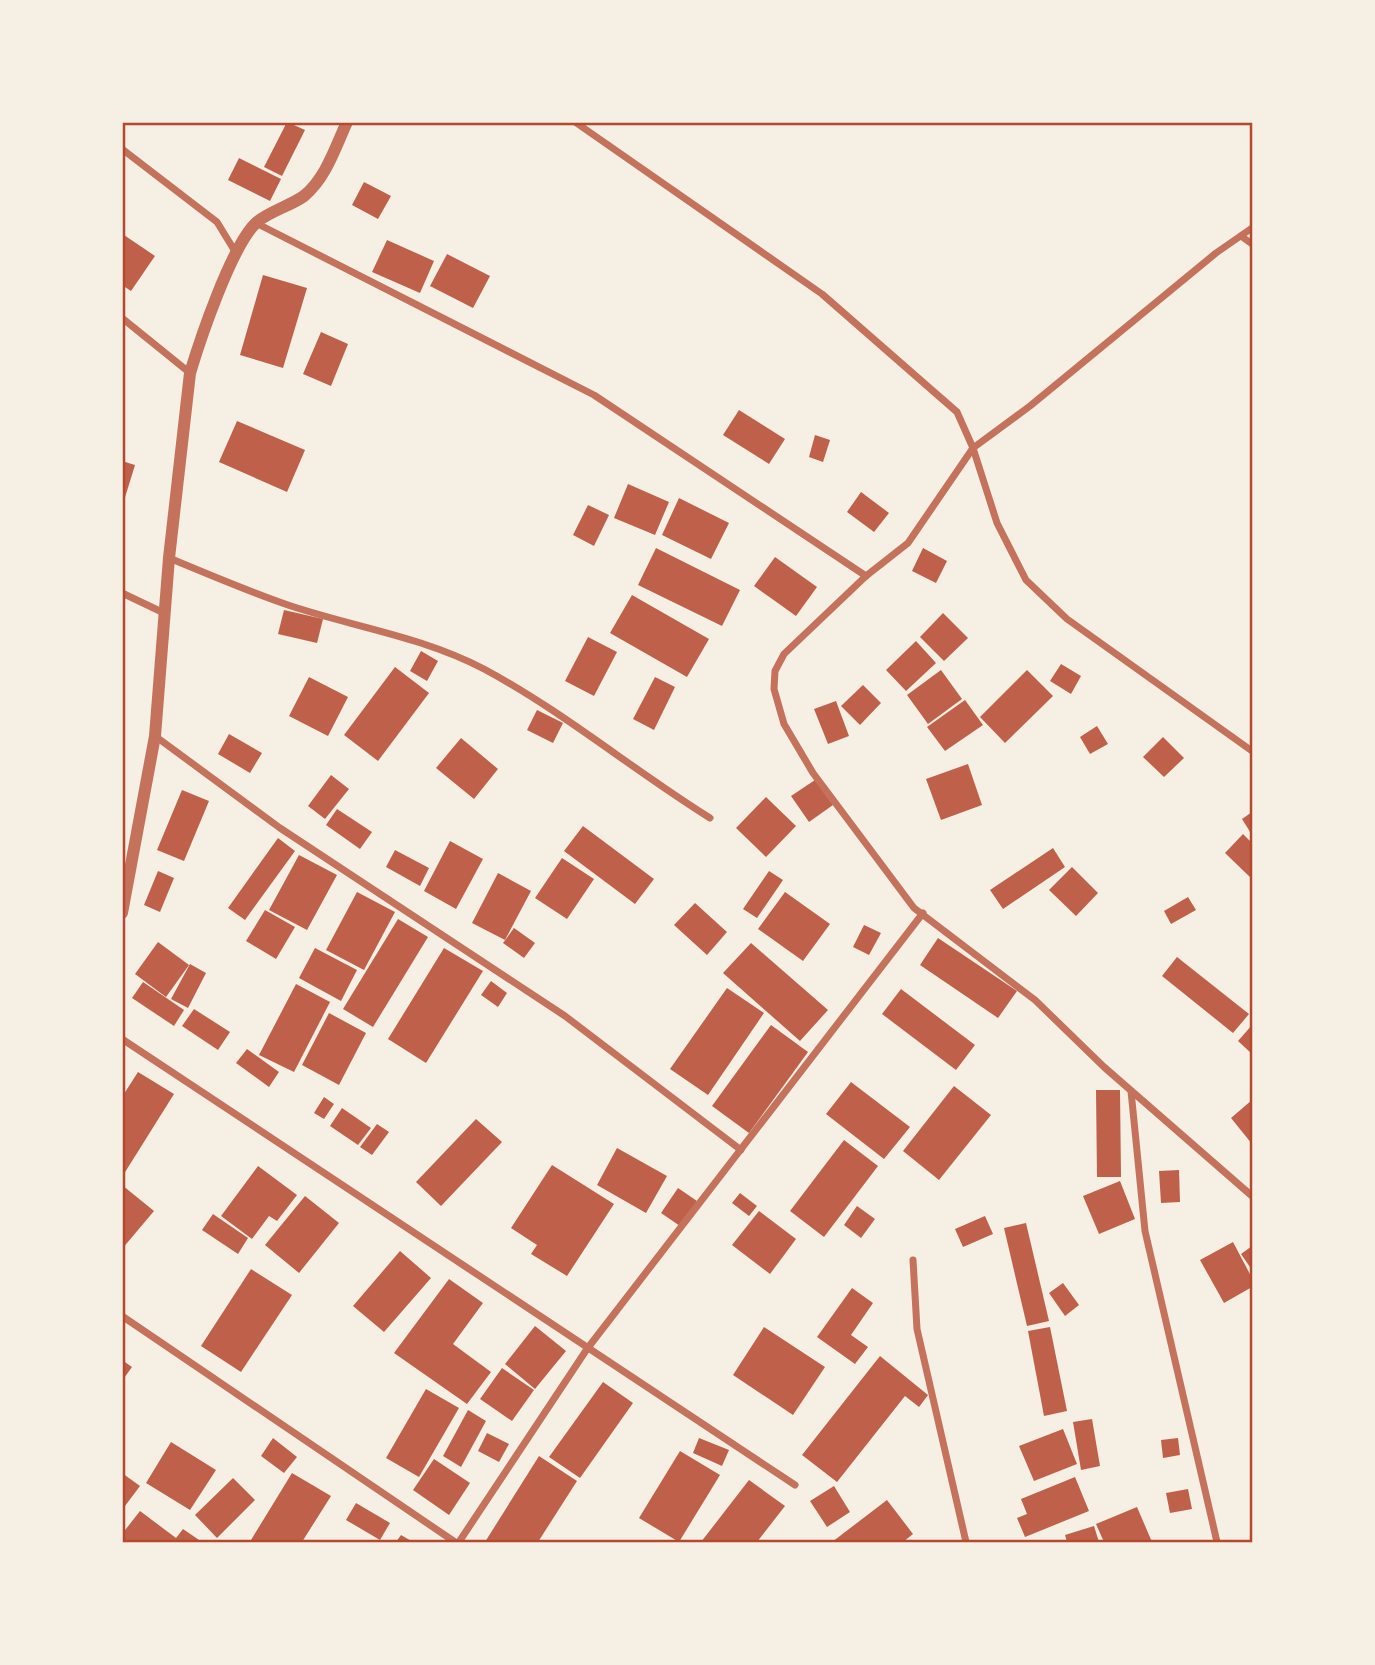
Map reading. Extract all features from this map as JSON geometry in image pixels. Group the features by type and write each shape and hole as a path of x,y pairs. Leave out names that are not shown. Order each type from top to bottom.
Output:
{"street":[{"path":"122,913 155,736 169,558 190,373 236,253 256,223 304,195 322,176 346,122"},
{"path":"575,122 822,294 957,412 973,448 997,523 1026,580 1067,619 1252,751"},
{"path":"122,149 217,222 236,253"},
{"path":"256,223 594,395 866,576"},
{"path":"1252,228 1216,253 1030,406 973,448 908,543 866,576 784,654 775,671 774,689 784,724 813,773 914,908 1035,1000 1130,1090 1252,1196"},
{"path":"1241,236 1252,244"},
{"path":"122,318 190,373"},
{"path":"169,558 289,605 419,640 483,668 577,725 664,789 710,818"},
{"path":"122,593 164,613"},
{"path":"155,736 280,828 565,1016 741,1150"},
{"path":"122,1315 457,1542 587,1349 923,913"},
{"path":"122,1039 795,1485"},
{"path":"1130,1090 1146,1231 1217,1542"},
{"path":"913,1260 917,1329 966,1542"}],"building":[{"path":"287,122 305,130 282,176 264,167"},
{"path":"239,158 281,179 270,201 228,180"},
{"path":"364,182 391,196 378,219 352,205"},
{"path":"124,235 155,256 131,291 122,285"},
{"path":"387,240 434,261 420,293 372,272"},
{"path":"447,254 490,276 473,308 430,286"},
{"path":"263,275 307,288 283,368 240,355"},
{"path":"321,332 348,344 331,386 303,374"},
{"path":"739,410 785,439 769,464 723,435"},
{"path":"237,421 305,450 287,492 219,462"},
{"path":"815,435 830,440 823,462 809,457"},
{"path":"122,461 135,465 123,504 122,504"},
{"path":"628,484 669,502 655,535 614,518"},
{"path":"861,492 889,513 874,532 847,512"},
{"path":"679,498 729,523 711,559 662,535"},
{"path":"588,505 609,515 594,546 573,535"},
{"path":"656,548 740,590 722,626 638,585"},
{"path":"923,548 947,561 936,583 912,571"},
{"path":"775,557 817,587 796,616 754,586"},
{"path":"632,595 709,639 687,677 610,633"},
{"path":"284,610 323,619 317,643 278,634"},
{"path":"943,613 968,638 944,661 920,637"},
{"path":"588,637 617,652 594,696 565,681"},
{"path":"916,641 936,663 906,691 886,670"},
{"path":"421,651 438,661 427,681 410,671"},
{"path":"1061,664 1081,676 1071,694 1050,681"},
{"path":"395,667 429,693 378,761 344,735"},
{"path":"941,670 962,699 928,724 907,695"},
{"path":"1027,670 1053,696 1005,743 980,717"},
{"path":"309,677 348,697 328,736 289,716"},
{"path":"655,677 675,687 654,730 633,719"},
{"path":"863,685 881,703 860,725 841,706"},
{"path":"965,700 983,725 945,751 927,727"},
{"path":"836,701 849,736 828,744 814,709"},
{"path":"537,710 563,723 553,743 527,730"},
{"path":"1097,726 1108,744 1090,754 1080,737"},
{"path":"229,734 262,753 250,773 218,754"},
{"path":"1163,737 1184,758 1164,777 1143,757"},
{"path":"461,738 498,769 474,799 436,768"},
{"path":"968,764 982,805 941,820 926,779"},
{"path":"331,775 349,789 325,819 308,806"},
{"path":"815,780 833,805 809,822 791,796"},
{"path":"182,790 209,801 184,861 157,850"},
{"path":"766,797 796,826 766,857 736,828"},
{"path":"337,809 372,832 360,849 326,825"},
{"path":"1252,812 1252,835 1242,819"},
{"path":"583,826 654,879 635,904 564,851"},
{"path":"1243,834 1252,843 1252,879 1225,853"},
{"path":"278,838 295,851 245,920 228,908"},
{"path":"450,841 483,859 456,909 424,891"},
{"path":"1053,848 1065,867 1003,909 990,890"},
{"path":"395,850 429,868 420,886 386,867"},
{"path":"299,855 337,875 307,930 269,910"},
{"path":"562,858 594,879 567,919 535,898"},
{"path":"1072,867 1098,893 1076,916 1049,890"},
{"path":"158,871 174,878 160,912 144,905"},
{"path":"769,871 783,880 757,918 743,909"},
{"path":"498,873 531,891 505,940 472,923"},
{"path":"357,892 395,912 364,970 326,950"},
{"path":"785,892 830,924 803,961 758,929"},
{"path":"1188,897 1196,910 1171,924 1164,911"},
{"path":"695,903 727,932 707,955 674,925"},
{"path":"265,910 295,927 276,959 246,941"},
{"path":"398,919 428,937 373,1027 343,1009"},
{"path":"864,925 881,933 869,955 853,947"},
{"path":"514,928 535,943 524,958 503,943"},
{"path":"938,938 1017,991 998,1018 920,965"},
{"path":"158,942 189,965 166,997 135,974"},
{"path":"751,943 828,1010 800,1041 723,973"},
{"path":"315,948 357,970 341,1001 299,978"},
{"path":"444,948 483,971 426,1063 388,1039"},
{"path":"1177,957 1249,1014 1233,1033 1162,976"},
{"path":"190,964 206,973 188,1008 171,999"},
{"path":"491,981 507,993 498,1007 481,995"},
{"path":"143,982 184,1010 174,1026 132,998"},
{"path":"296,984 330,1002 294,1072 259,1055"},
{"path":"727,988 764,1013 708,1095 670,1069"},
{"path":"901,989 975,1045 956,1070 882,1014"},
{"path":"194,1009 230,1032 218,1050 182,1026"},
{"path":"329,1013 366,1033 339,1085 302,1065"},
{"path":"771,1025 808,1052 749,1133 712,1106"},
{"path":"1252,1025 1252,1054 1238,1041"},
{"path":"247,1049 279,1072 269,1087 236,1063"},
{"path":"138,1072 174,1094 122,1177 122,1097"},
{"path":"851,1082 910,1127 884,1159 826,1114"},
{"path":"954,1086 991,1115 939,1180 903,1151"},
{"path":"1096,1090 1120,1090 1121,1177 1097,1177"},
{"path":"324,1097 334,1104 324,1119 314,1113"},
{"path":"1252,1100 1252,1144 1231,1118"},
{"path":"342,1108 371,1128 358,1145 330,1126"},
{"path":"476,1119 502,1142 441,1206 416,1182"},
{"path":"377,1124 389,1132 372,1155 360,1147"},
{"path":"844,1140 878,1166 824,1237 790,1211"},
{"path":"617,1148 667,1176 646,1213 597,1185"},
{"path":"552,1165 614,1204 567,1276 531,1254 537,1245 511,1228"},
{"path":"258,1166 297,1195 277,1221 269,1216 252,1239 221,1216"},
{"path":"1179,1170 1180,1202 1161,1203 1159,1171"},
{"path":"1120,1181 1135,1219 1099,1234 1083,1196"},
{"path":"122,1185 154,1211 122,1249"},
{"path":"678,1188 697,1201 680,1226 661,1213"},
{"path":"740,1193 757,1206 749,1216 732,1203"},
{"path":"305,1196 339,1223 299,1273 265,1245"},
{"path":"857,1206 875,1219 861,1238 844,1225"},
{"path":"759,1211 796,1239 770,1274 732,1245"},
{"path":"213,1214 248,1238 238,1254 202,1230"},
{"path":"985,1216 993,1234 963,1247 955,1229"},
{"path":"1026,1223 1049,1321 1027,1326 1004,1228"},
{"path":"1233,1242 1252,1278 1252,1287 1224,1303 1200,1260"},
{"path":"1252,1246 1252,1270 1241,1254"},
{"path":"400,1251 431,1278 384,1332 353,1306"},
{"path":"251,1269 292,1295 241,1372 201,1346"},
{"path":"449,1279 483,1303 453,1344 491,1372 467,1404 394,1353"},
{"path":"1063,1283 1079,1305 1065,1316 1049,1293"},
{"path":"852,1288 873,1303 851,1335 868,1347 855,1364 817,1337"},
{"path":"535,1326 566,1351 535,1389 505,1364"},
{"path":"764,1327 825,1367 793,1415 733,1375"},
{"path":"1050,1327 1067,1411 1044,1416 1028,1331"},
{"path":"880,1356 928,1395 919,1407 905,1396 837,1482 802,1455"},
{"path":"122,1360 132,1367 122,1381"},
{"path":"502,1368 534,1390 512,1421 480,1399"},
{"path":"603,1382 633,1403 580,1478 549,1457"},
{"path":"426,1389 459,1408 419,1477 386,1458"},
{"path":"468,1410 486,1421 461,1467 443,1456"},
{"path":"1092,1419 1100,1466 1081,1470 1073,1422"},
{"path":"1063,1429 1077,1464 1034,1481 1019,1446"},
{"path":"487,1433 509,1444 499,1462 478,1451"},
{"path":"273,1438 297,1457 284,1473 261,1456"},
{"path":"699,1438 729,1450 722,1466 693,1453"},
{"path":"1178,1438 1180,1455 1163,1458 1161,1440"},
{"path":"171,1442 216,1470 190,1510 146,1483"},
{"path":"680,1451 720,1475 679,1542 639,1518"},
{"path":"539,1456 577,1481 538,1542 485,1542"},
{"path":"434,1459 470,1483 449,1515 413,1490"},
{"path":"122,1473 140,1486 122,1510"},
{"path":"292,1473 331,1496 302,1542 251,1540"},
{"path":"1075,1477 1089,1511 1025,1537 1017,1518 1027,1514 1021,1499"},
{"path":"233,1478 255,1500 217,1538 195,1515"},
{"path":"749,1480 785,1506 757,1542 701,1542"},
{"path":"834,1486 850,1512 827,1527 810,1501"},
{"path":"1188,1489 1192,1509 1170,1513 1166,1493"},
{"path":"887,1500 913,1534 903,1542 832,1542"},
{"path":"356,1503 390,1523 380,1540 346,1520"},
{"path":"1137,1507 1152,1542 1104,1542 1096,1524"},
{"path":"140,1511 176,1538 183,1529 202,1542 122,1542 122,1534"},
{"path":"1094,1526 1099,1542 1067,1542 1065,1535"},
{"path":"401,1535 413,1542 396,1542"}]}
